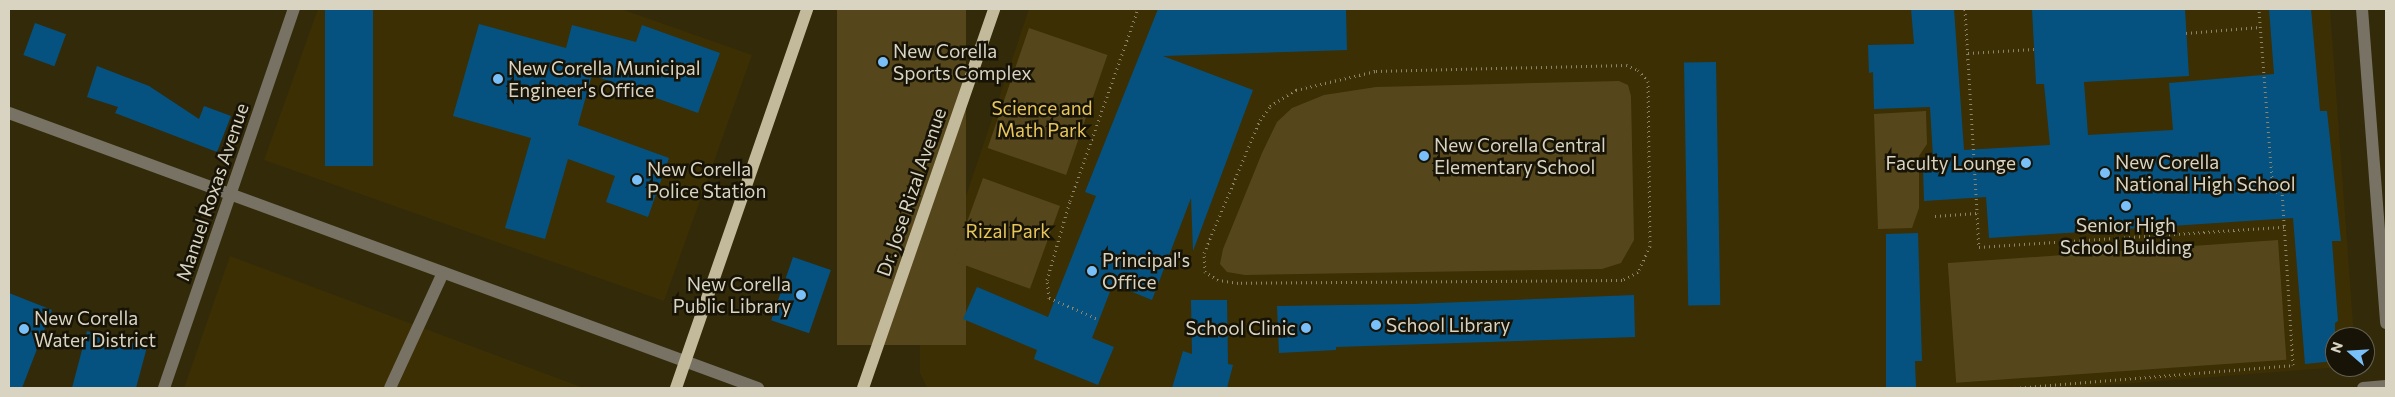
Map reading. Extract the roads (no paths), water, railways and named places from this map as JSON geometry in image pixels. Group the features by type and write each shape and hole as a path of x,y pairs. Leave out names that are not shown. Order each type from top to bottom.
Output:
{"main road":[{"path":"676,388 807,9"},
{"name":"Dr. Jose Rizal Avenue","path":"863,388 994,9"}],"street":[{"name":"Manuel Roxas Avenue","path":"164,388 294,9"},
{"path":"2362,9 2381,205 2386,323"},
{"path":"9,113 758,388"},
{"path":"390,388 443,273"},
{"path":"2363,388 2386,386"}],"place":[{"name":"New Corella Sports Complex","path":"883,62"},
{"name":"New Corella Municipal Engineer's Office","path":"498,79"},
{"name":"New Corella Central Elementary School","path":"1424,156"},
{"name":"Faculty Lounge","path":"2026,163"},
{"name":"New Corella National High School","path":"2105,173"},
{"name":"New Corella Police Station","path":"637,180"},
{"name":"Senior High School Building","path":"2126,206"},
{"name":"Principal's Office","path":"1092,271"},
{"name":"New Corella Public Library","path":"801,295"},
{"name":"School Library","path":"1376,325"},
{"name":"School Clinic","path":"1306,328"},
{"name":"New Corella Water District","path":"24,329"}],"park label":[{"name":"Science and Math Park","path":"1042,119"},
{"name":"Rizal Park","path":"1008,231"}]}
